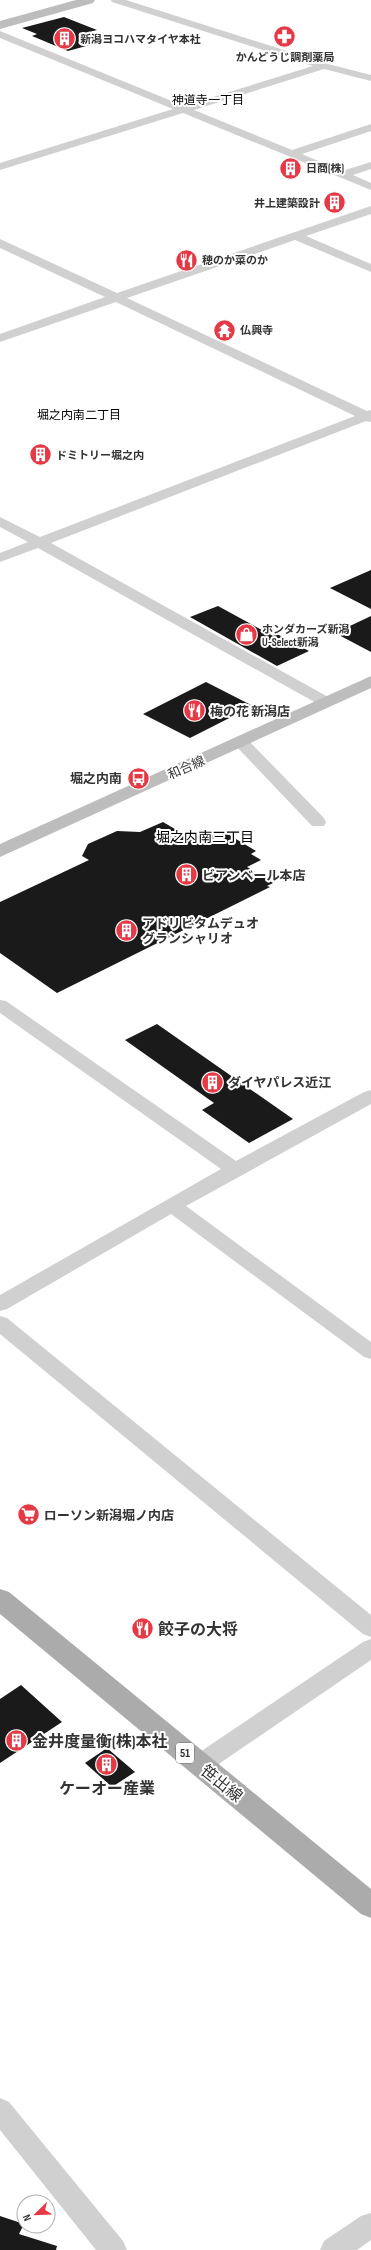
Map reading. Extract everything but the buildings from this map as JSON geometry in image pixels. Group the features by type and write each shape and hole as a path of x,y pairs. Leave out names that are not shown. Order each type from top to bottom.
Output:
{"main road":[{"path":"0,25 89,0"},
{"name":"和合線","path":"0,851 241,742 324,701 371,681"},
{"name":"笹出線","path":"0,1599 371,1906"}],"street":[{"path":"116,0 324,66 371,77"},
{"path":"0,34 371,187"},
{"path":"0,167 187,110 324,66"},
{"path":"292,154 371,127"},
{"path":"342,175 371,165"},
{"path":"0,338 371,210"},
{"path":"296,236 371,268"},
{"path":"0,243 369,416"},
{"path":"0,558 369,416"},
{"path":"0,521 324,701"},
{"path":"241,742 318,822"},
{"path":"0,1005 236,1169"},
{"path":"0,1304 236,1169 371,1096"},
{"path":"172,1205 371,1352"},
{"path":"0,1323 371,1628"},
{"path":"199,1765 371,1648"},
{"path":"0,2110 113,2250"},
{"path":"334,2250 371,2225"}],"place":[{"name":"かんどうじ調剤薬局","path":"285,37"},
{"name":"新潟ヨコハマタイヤ本社","path":"64,39"},
{"name":"日商(株)","path":"290,168"},
{"name":"井上建築設計","path":"335,203"},
{"name":"穂のか菜のか","path":"186,260"},
{"name":"仏興寺","path":"224,330"},
{"name":"ドミトリー堀之内","path":"40,455"},
{"name":"ホンダカーズ新潟 U-Select新潟","path":"246,635"},
{"name":"梅の花 新潟店","path":"195,711"},
{"name":"堀之内南","path":"138,778"},
{"name":"ビアンベール本店","path":"186,875"},
{"name":"アドリビタムデュオ グランシャリオ","path":"126,930"},
{"name":"ダイヤパレス近江","path":"213,1082"},
{"name":"ローソン新潟堀ノ内店","path":"28,1515"},
{"name":"餃子の大将","path":"142,1629"},
{"name":"金井度量衡(株)本社","path":"17,1741"},
{"name":"ケーオー産業","path":"107,1765"}],"district":[{"name":"神道寺一丁目","path":"208,100"},
{"name":"堀之内南二丁目","path":"79,415"},
{"name":"堀之内南三丁目","path":"205,837"}]}
